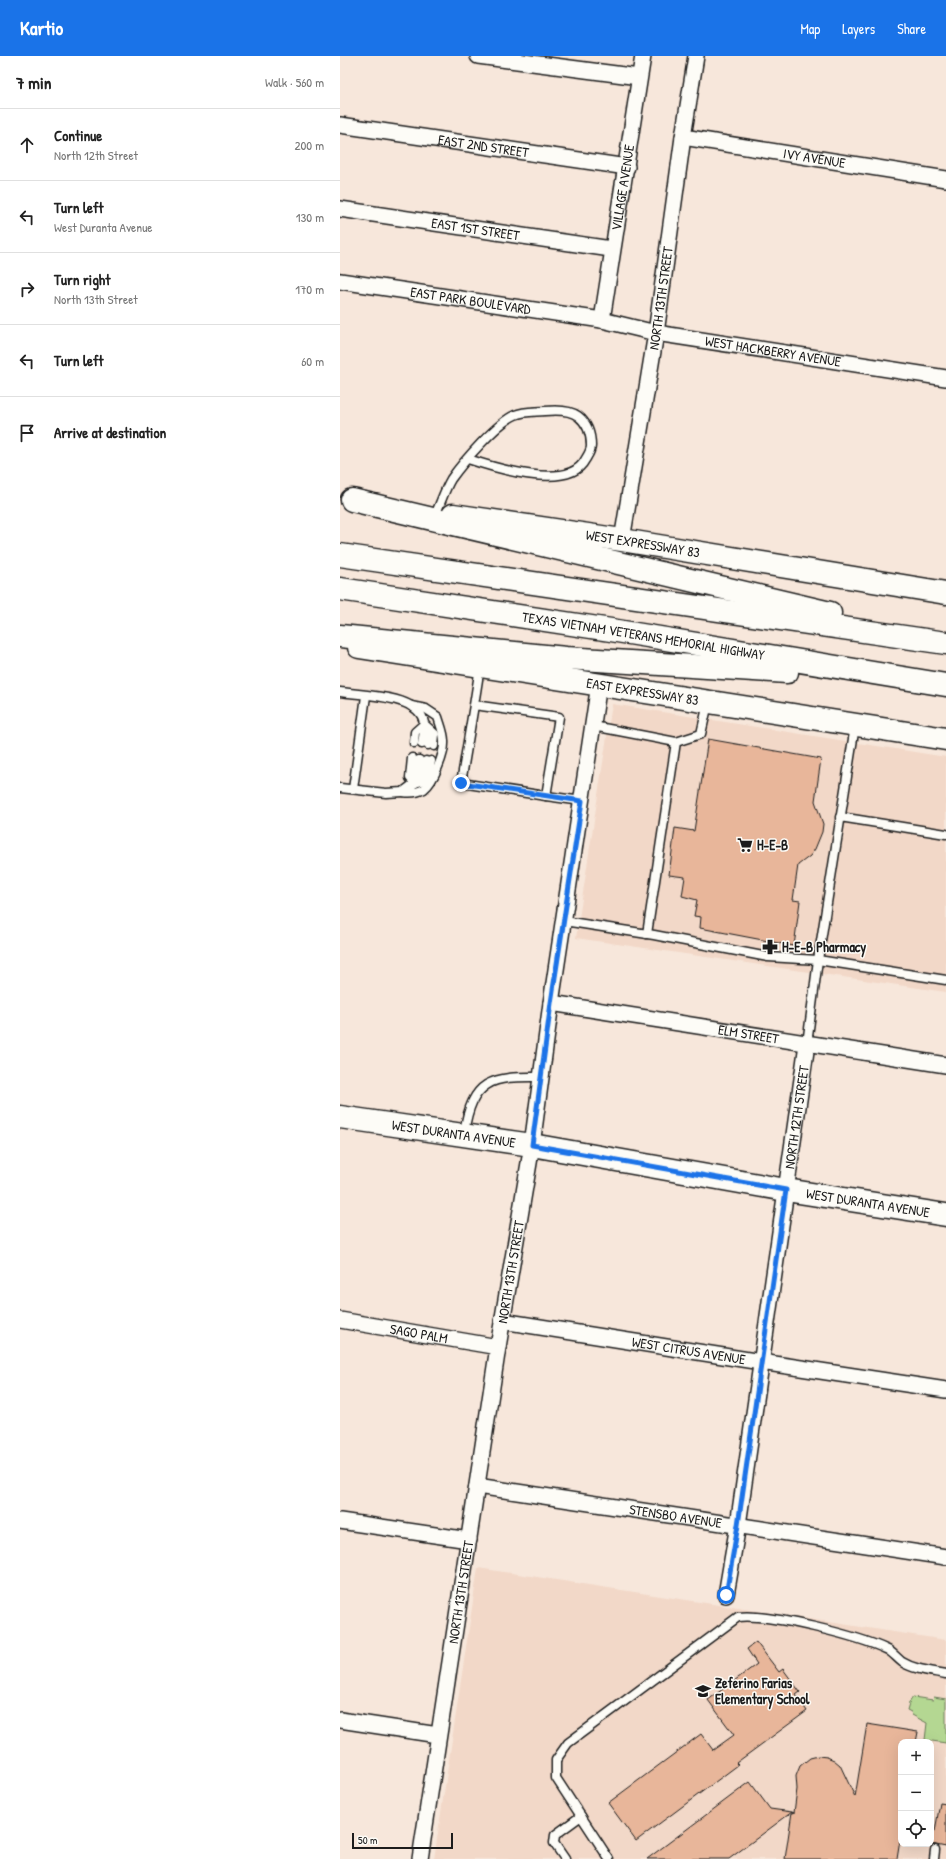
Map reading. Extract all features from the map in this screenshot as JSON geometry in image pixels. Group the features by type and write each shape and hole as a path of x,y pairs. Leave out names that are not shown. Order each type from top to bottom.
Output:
{"main road":[{"name":"WEST EXPRESSWAY 83","path":"346,499 622,540 946,593"},
{"path":"346,499 946,642"},
{"path":"340,555 946,642"},
{"name":"TEXAS VIETNAM VETERANS MEMORIAL HIGHWAY","path":"340,589 612,630 946,685"},
{"path":"340,636 566,658 917,681"},
{"name":"EAST EXPRESSWAY 83","path":"340,644 946,739"},
{"name":"WEST DURANTA AVENUE","path":"340,1117 532,1145 786,1190 946,1215"}],"street":[{"path":"478,56 640,77"},
{"name":"VILLAGE AVENUE","path":"602,320 612,249 627,167 643,56"},
{"name":"NORTH 13TH STREET","path":"622,540 656,333 683,137 696,56"},
{"name":"EAST 2ND STREET","path":"340,125 627,167"},
{"name":"IVY AVENUE","path":"683,137 946,179"},
{"name":"EAST 1ST STREET","path":"340,209 612,249"},
{"name":"EAST PARK BOULEVARD","path":"340,281 602,320"},
{"name":"WEST HACKBERRY AVENUE","path":"602,320 656,333 946,378"},
{"name":"NORTH 13TH STREET","path":"420,1859 502,1321 532,1145 551,1003 599,684"},
{"name":"ELM STREET","path":"551,1003 946,1065"},
{"name":"NORTH 12TH STREET","path":"726,1595 738,1525 807,1044"},
{"name":"SAGO PALM","path":"340,1320 498,1347"},
{"name":"WEST CITRUS AVENUE","path":"502,1321 946,1390"},
{"name":"STENSBO AVENUE","path":"477,1486 946,1557"},
{"path":"340,1521 469,1540"},
{"path":"340,1720 438,1735"}],"lane":[{"path":"436,513 451,480 468,459 493,432 515,415 528,412 558,410 577,416 588,428 591,439 591,450 583,464 576,471 553,475 528,475 498,469 468,459"},
{"path":"480,666 461,783 582,801"},
{"path":"340,692 401,700 411,706 422,717 424,724 424,745 435,734 424,724"},
{"path":"352,789 366,696"},
{"path":"593,726 676,742 701,734 708,702"},
{"path":"474,704 559,717 546,796"},
{"path":"340,788 386,793 414,793 424,789 430,782 440,762 444,742 438,717 426,709 411,706"},
{"path":"807,1044 818,960 855,725"},
{"path":"647,934 676,742"},
{"path":"403,792 415,783 421,778 422,760 410,778 415,783"},
{"path":"840,817 946,834"},
{"path":"564,921 647,934 768,957 818,960 946,980"},
{"path":"464,1135 467,1114 472,1102 488,1084 499,1078 541,1077"},
{"path":"609,1859 558,1783 555,1774 556,1760 568,1742 738,1617 750,1616 770,1618 857,1639 889,1650 901,1661 914,1667 946,1674"},
{"path":"565,1859 554,1843 554,1835 581,1816"},
{"path":"934,1859 935,1850"}],"shaded area":[{"path":"612,704 946,757 946,992 576,938"},
{"name":"Zeferino Farias Elementary School","path":"478,1568 946,1640 946,1859 434,1859"}],"green space":[{"path":"913,1697 933,1700 934,1697 946,1699 946,1743 934,1741 934,1739 925,1739 927,1723 912,1715 911,1712 907,1710"}],"building":[{"name":"H-E-B","path":"708,739 821,759 815,801 823,824 822,832 815,849 810,856 798,865 793,900 800,901 794,946 700,928 701,917 694,916 697,900 682,896 685,877 669,875 675,828 694,831"},
{"path":"756,1642 779,1672 783,1669 800,1692 796,1695 807,1711 736,1763 738,1765 636,1841 608,1803 701,1734 713,1750 734,1735 708,1700 757,1664 747,1649"},
{"path":"867,1724 918,1732 917,1739 898,1739 899,1847 897,1859 785,1859 792,1812 794,1813 797,1789 796,1776 800,1766 810,1758 818,1756 827,1757 834,1760 840,1765 855,1797"},
{"path":"750,1782 770,1809 792,1812 729,1859 647,1859"},
{"path":"940,1803 946,1804 946,1847 934,1845"}],"place":[{"name":"H-E-B","path":"745,845"},
{"name":"H-E-B Pharmacy","path":"770,947"},
{"name":"Zeferino Farias Elementary School","path":"703,1691"}],"route":[{"path":"461,783 582,801 551,1003 532,1145 786,1190 738,1525 726,1595"}]}
